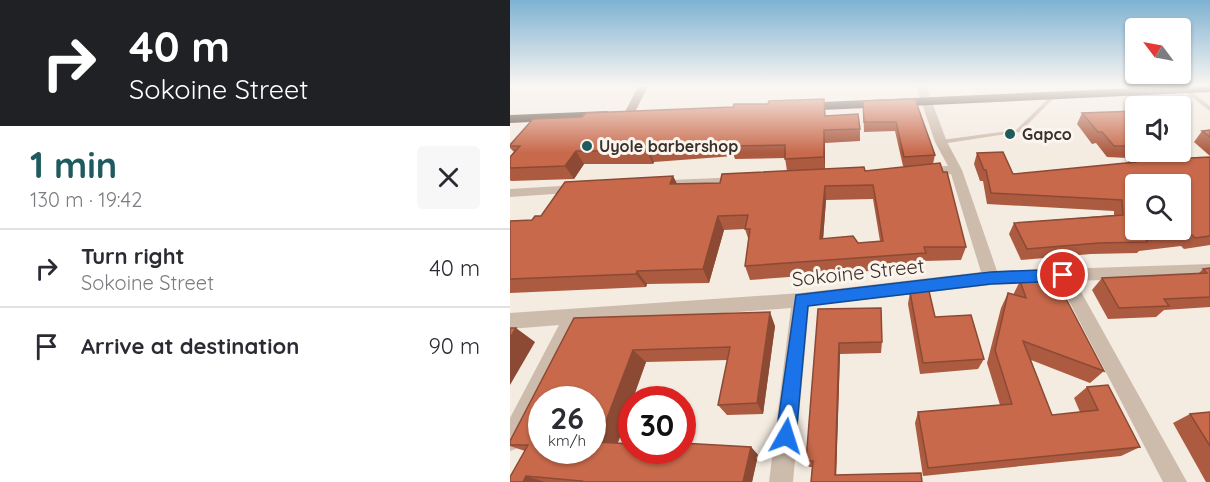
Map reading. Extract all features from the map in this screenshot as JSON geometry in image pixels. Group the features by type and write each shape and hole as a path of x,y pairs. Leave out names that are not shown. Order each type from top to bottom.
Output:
{"highway":[{"path":"510,119 634,113"}],"street":[{"path":"634,113 636,108"},
{"path":"928,108 941,142 956,170 991,278"},
{"path":"522,132 535,118"},
{"path":"909,172 956,170"},
{"path":"662,185 756,180"},
{"path":"510,193 592,189"},
{"name":"Sokoine Street","path":"510,321 801,300 991,278 1210,270"},
{"path":"1063,275 1175,482"},
{"path":"781,482 801,300"},
{"path":"510,440 573,316"}],"lane":[{"path":"941,142 1018,131 1041,108"}],"building":[{"path":"696,108 825,108 825,116 858,114 860,129 824,130 824,157 785,159 785,145 731,146 732,143 648,149 647,151 576,151 565,166 510,168 510,157 520,146 510,145 533,119 582,117 586,113"},
{"path":"863,108 918,108 935,155 904,157 896,122 864,122"},
{"path":"1125,111 1125,146 1114,146 1102,132 1098,132 1082,113"},
{"path":"1210,130 1210,137 1202,131"},
{"path":"1003,152 1013,174 1136,162 1191,162 1191,158 1210,157 1210,236 1195,238 1191,235 1191,174 1125,174 1125,240 1146,240 1147,242 1027,249 1014,223 1123,215 1122,200 991,193 986,170 977,153"},
{"path":"940,163 943,172 947,172 966,247 924,247 926,253 745,266 750,229 745,229 748,215 718,216 703,269 510,279 510,221 532,220 535,216 541,216 565,182 673,176 670,184 720,183 722,174 864,167 865,171","holes":["873,185 883,241 858,243 853,236 820,239 825,186"]},
{"path":"1210,268 1210,297 1164,299 1169,306 1119,308 1102,278 1207,273 1203,269"},
{"path":"1055,278 1104,371 1023,341 1052,415 1098,410 1087,387 1108,385 1140,447 928,468 918,412 1012,404 995,350 1008,293 1026,298 1020,281"},
{"path":"929,291 935,317 971,315 984,359 923,363 910,292"},
{"path":"881,308 882,342 839,343 835,475 921,473 922,482 811,482 813,461 806,461 818,309"},
{"path":"770,312 757,403 718,405 730,347 633,350 606,421 606,386 539,386 574,318"},
{"path":"510,328 516,328 510,338"},
{"path":"528,406 528,445 510,445"},
{"path":"1210,412 1210,446 1190,414"},
{"path":"606,442 618,443 618,464 696,464 696,444 751,447 743,482 581,482 526,476 523,482 510,482 510,477 528,445 528,464 606,464"}],"place":[{"name":"Gapco","path":"1010,134"},
{"name":"Uyole barbershop","path":"587,146"}],"route":[{"path":"786,436 801,300 991,278 1063,275"}]}
